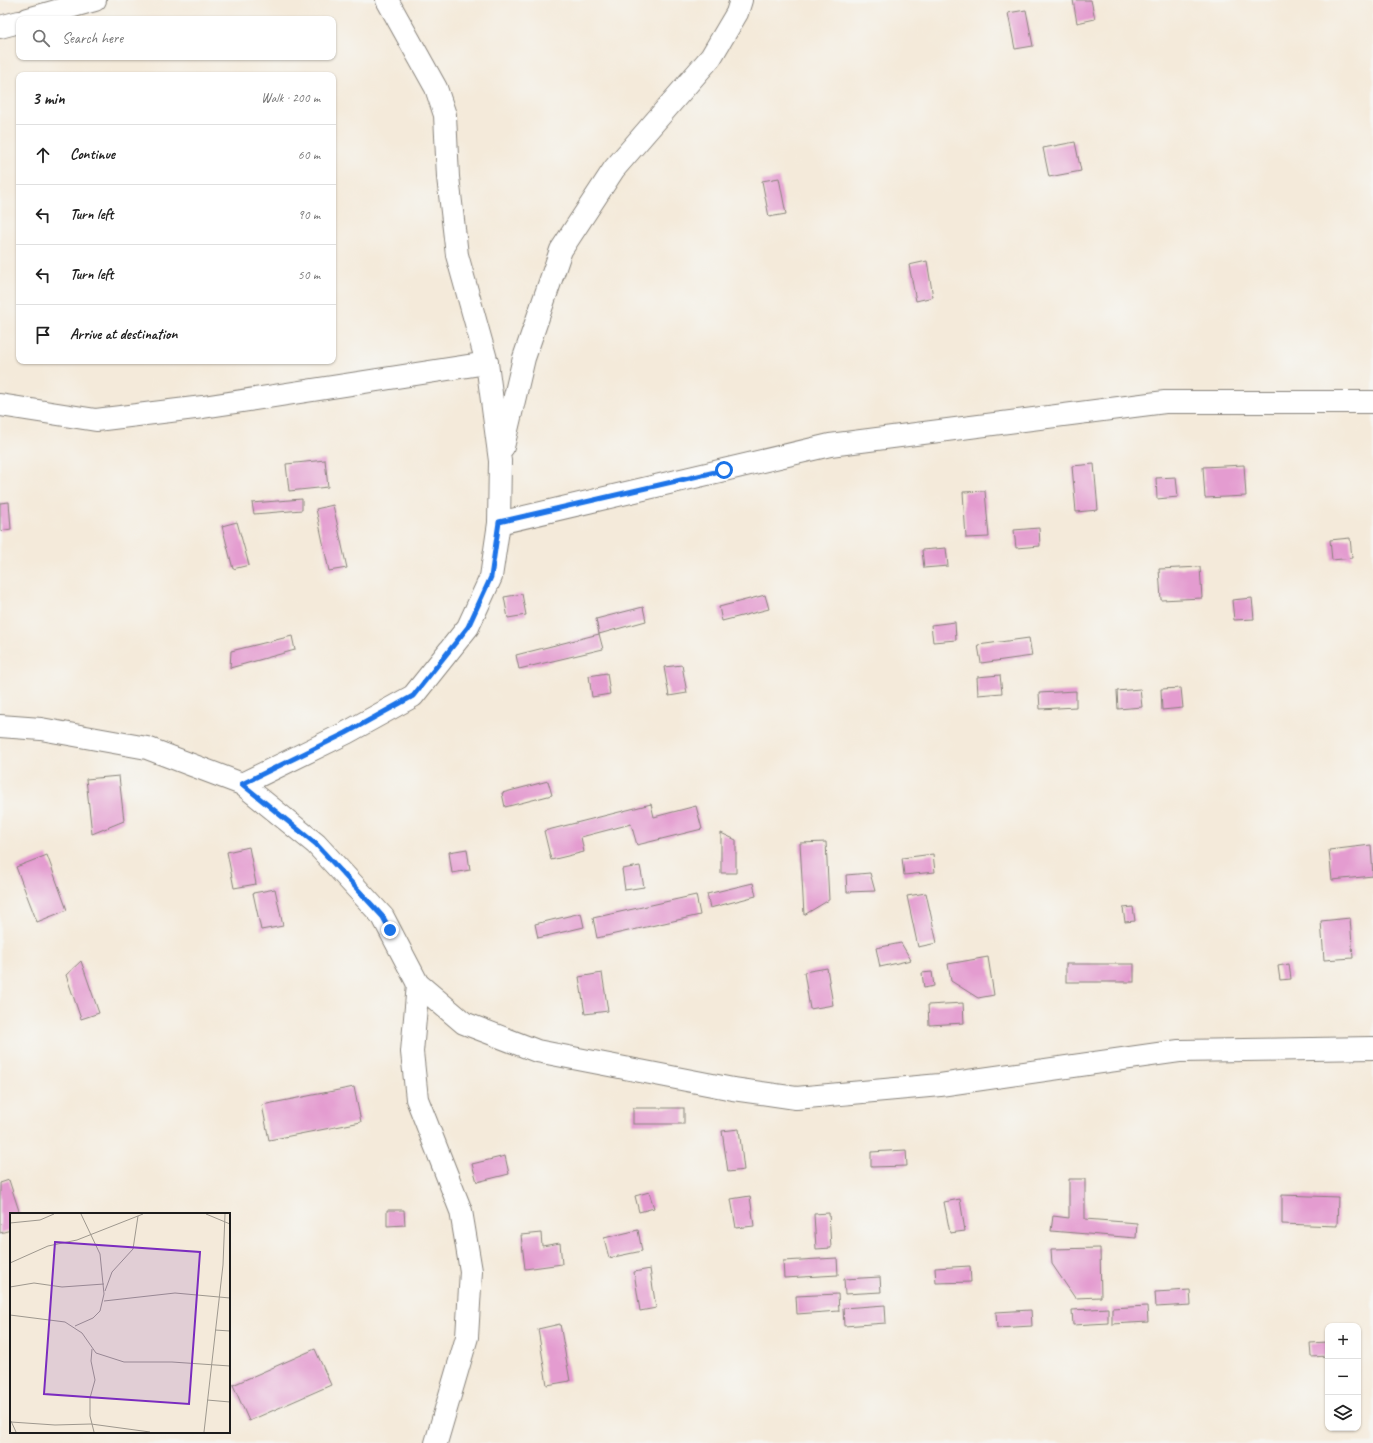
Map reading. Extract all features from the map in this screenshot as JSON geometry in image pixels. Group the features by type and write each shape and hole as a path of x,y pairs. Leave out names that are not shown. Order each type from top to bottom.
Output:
{"street":[{"path":"39,16 95,0"},
{"path":"242,784 346,733 413,696 468,627 491,577 499,522 500,461 487,363 457,255 448,177 445,115 436,88 387,0"},
{"path":"500,461 524,358 562,250 614,169 711,57 737,13 741,0"},
{"path":"0,27 16,23"},
{"path":"0,405 96,420 203,407 487,363"},
{"path":"499,522 830,445 1165,402 1373,402"},
{"path":"0,726 41,729 146,748 242,784 316,844 383,917 418,984 464,1023 538,1051 733,1089 796,1098 940,1085 1179,1051 1373,1048"},
{"path":"418,984 412,1052 417,1100 461,1211 471,1271 467,1337 436,1443"}],"building":[{"path":"1073,0 1091,0 1095,19 1077,23"},
{"path":"1026,10 1033,46 1015,49 1008,13"},
{"path":"1075,142 1081,171 1049,177 1043,148"},
{"path":"779,178 786,214 769,217 762,181"},
{"path":"927,261 933,297 916,301 909,265"},
{"path":"325,460 328,487 289,491 286,464"},
{"path":"1094,464 1098,510 1076,512 1072,466"},
{"path":"1244,465 1246,496 1205,498 1203,467"},
{"path":"1176,477 1178,497 1157,499 1156,478"},
{"path":"985,491 989,537 966,538 963,492"},
{"path":"302,499 302,510 254,514 252,503"},
{"path":"9,502 11,529 0,531 0,503"},
{"path":"333,505 347,568 329,571 316,509"},
{"path":"237,522 249,565 233,569 222,526"},
{"path":"1039,528 1040,546 1016,548 1014,530"},
{"path":"1350,538 1352,558 1332,560 1330,540"},
{"path":"946,548 948,566 924,568 922,550"},
{"path":"1200,567 1202,598 1161,600 1159,569"},
{"path":"522,594 526,615 508,618 504,597"},
{"path":"765,595 769,609 722,621 719,607"},
{"path":"1252,598 1254,619 1234,620 1232,600"},
{"path":"643,607 646,621 599,634 596,619"},
{"path":"955,622 956,640 933,642 931,625"},
{"path":"599,634 603,649 519,669 516,655"},
{"path":"292,636 295,650 230,668 231,651"},
{"path":"1029,638 1032,656 981,663 978,645"},
{"path":"682,665 687,693 669,696 664,667"},
{"path":"607,673 610,694 592,697 589,676"},
{"path":"1000,675 1002,693 978,695 977,677"},
{"path":"1181,688 1183,708 1162,710 1161,689"},
{"path":"1140,689 1142,707 1118,709 1117,691"},
{"path":"1076,691 1076,707 1040,709 1039,693"},
{"path":"119,776 124,821 92,834 86,779"},
{"path":"548,781 552,795 505,807 502,793"},
{"path":"651,804 654,817 696,806 702,829 637,845 631,824 581,837 584,852 551,860 544,831"},
{"path":"721,833 736,840 736,873 721,873"},
{"path":"826,842 829,900 804,915 800,843"},
{"path":"1371,845 1373,876 1332,880 1329,850"},
{"path":"249,847 256,884 234,888 227,852"},
{"path":"467,849 470,870 452,873 449,852"},
{"path":"933,854 935,872 904,875 902,858"},
{"path":"47,855 67,910 37,922 16,867"},
{"path":"640,866 644,887 625,890 622,869"},
{"path":"870,873 875,891 847,892 846,875"},
{"path":"753,883 756,896 710,908 707,894"},
{"path":"275,889 283,926 261,930 253,893"},
{"path":"926,893 937,943 918,947 907,896"},
{"path":"696,895 700,915 597,938 593,918"},
{"path":"1133,907 1135,921 1125,922 1123,908"},
{"path":"581,913 584,927 538,938 535,924"},
{"path":"1350,918 1353,958 1324,960 1321,921"},
{"path":"901,943 911,960 880,967 876,948"},
{"path":"988,957 994,995 978,998 951,981 948,964"},
{"path":"81,961 99,1013 81,1019 66,975"},
{"path":"1066,964 1134,964 1134,982 1066,982"},
{"path":"1289,964 1291,979 1280,980 1278,966"},
{"path":"827,968 833,1005 810,1009 804,972"},
{"path":"932,972 934,986 924,988 922,973"},
{"path":"602,973 608,1011 585,1014 579,977"},
{"path":"963,1003 964,1023 929,1025 928,1005"},
{"path":"354,1087 361,1122 269,1140 262,1105"},
{"path":"633,1108 684,1108 684,1124 633,1124"},
{"path":"739,1129 744,1170 728,1172 722,1131"},
{"path":"906,1150 907,1166 871,1167 871,1152"},
{"path":"505,1156 509,1174 477,1182 472,1164"},
{"path":"1069,1179 1085,1179 1085,1219 1137,1223 1136,1238 1051,1231 1053,1216 1069,1218"},
{"path":"9,1180 20,1213 10,1213 10,1230 0,1233 0,1183"},
{"path":"649,1192 654,1208 639,1212 635,1196"},
{"path":"1282,1195 1338,1197 1337,1226 1282,1224"},
{"path":"750,1196 754,1226 736,1228 731,1199"},
{"path":"960,1199 965,1231 950,1233 944,1202"},
{"path":"387,1210 404,1210 405,1225 387,1226"},
{"path":"829,1213 831,1248 816,1249 814,1214"},
{"path":"638,1230 642,1251 609,1258 604,1238"},
{"path":"541,1233 542,1246 560,1243 562,1264 525,1269 521,1235"},
{"path":"1100,1248 1101,1297 1075,1298 1052,1264 1051,1249"},
{"path":"837,1258 838,1275 784,1278 783,1261"},
{"path":"970,1266 971,1282 936,1283 935,1268"},
{"path":"650,1269 656,1308 640,1311 634,1272"},
{"path":"880,1277 881,1292 845,1294 844,1279"},
{"path":"1190,1290 1191,1305 1156,1307 1155,1292"},
{"path":"838,1294 839,1311 797,1314 796,1296"},
{"path":"885,1305 886,1323 844,1326 843,1308"},
{"path":"1147,1306 1148,1322 1112,1324 1112,1308"},
{"path":"1108,1308 1108,1323 1073,1325 1072,1310"},
{"path":"1031,1310 1032,1326 997,1328 996,1312"},
{"path":"560,1324 570,1381 547,1385 538,1329"},
{"path":"1325,1342 1325,1356 1311,1357 1310,1343"},
{"path":"315,1349 331,1385 249,1421 233,1385"}],"route":[{"path":"390,930 383,917 316,844 242,784 346,733 413,696 468,627 491,577 499,522 724,470"}]}
